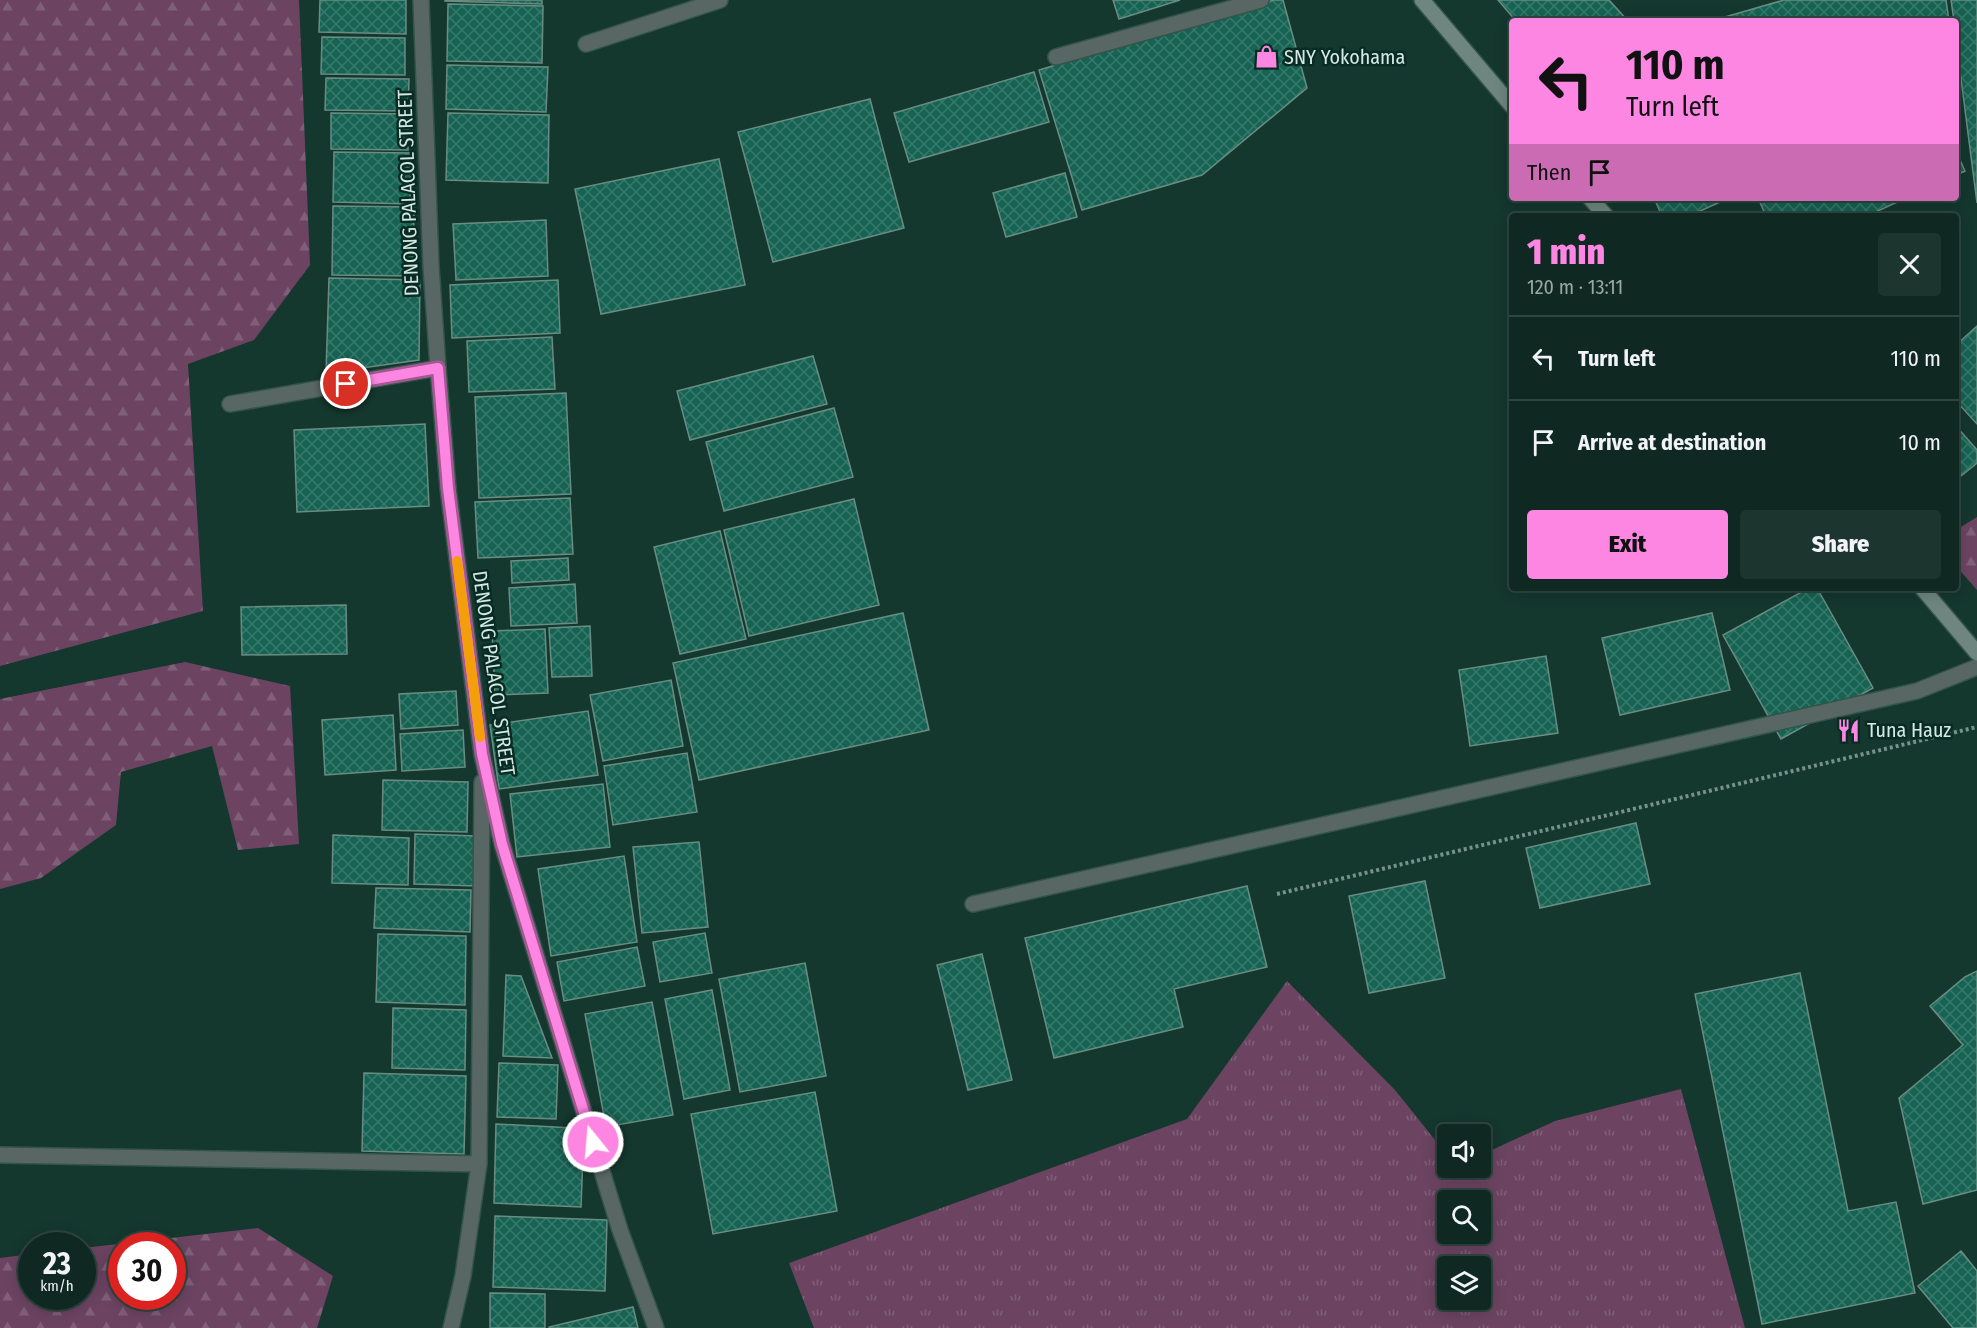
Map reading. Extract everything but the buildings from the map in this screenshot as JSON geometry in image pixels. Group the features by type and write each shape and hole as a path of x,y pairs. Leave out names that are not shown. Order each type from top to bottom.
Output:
{"main road":[{"path":"1422,0 1509,102"},
{"path":"1593,201 1603,213"},
{"path":"1925,591 1977,653"}],"street":[{"name":"DENONG PALACOL STREET","path":"421,0 431,266 438,368 448,488 482,754 506,855 620,1230 656,1328"},
{"path":"586,44 720,0"},
{"path":"1056,57 1261,0"},
{"path":"230,404 438,368"},
{"path":"973,904 1917,691 1977,667"},
{"path":"451,1328 463,1276 479,1164 482,754"},
{"path":"0,1155 479,1164"}],"path":[{"path":"1277,894 1977,727"}],"green space":[{"path":"0,0 299,0 310,265 254,340 188,364 203,611 0,666"},
{"path":"1977,517 1977,590 1959,569 1959,528"},
{"path":"185,662 290,686 299,844 238,850 212,746 121,772 116,825 41,878 0,889 0,699"},
{"path":"1287,981 1395,1090 1437,1142 1437,1178 1491,1178 1491,1150 1555,1121 1681,1089 1745,1328 814,1328 789,1263 1187,1119"},
{"path":"258,1228 333,1276 317,1328 0,1328 0,1258 18,1256 18,1310 96,1310 96,1247 108,1245 108,1310 186,1310 186,1236"}],"slow traffic":[{"path":"457,561 480,737"}],"place":[{"name":"SNY Yokohama","path":"1266,57"},
{"name":"Tuna Hauz","path":"1849,730"}],"route":[{"path":"346,384 438,368 448,488 482,754 502,844 593,1142"}]}
